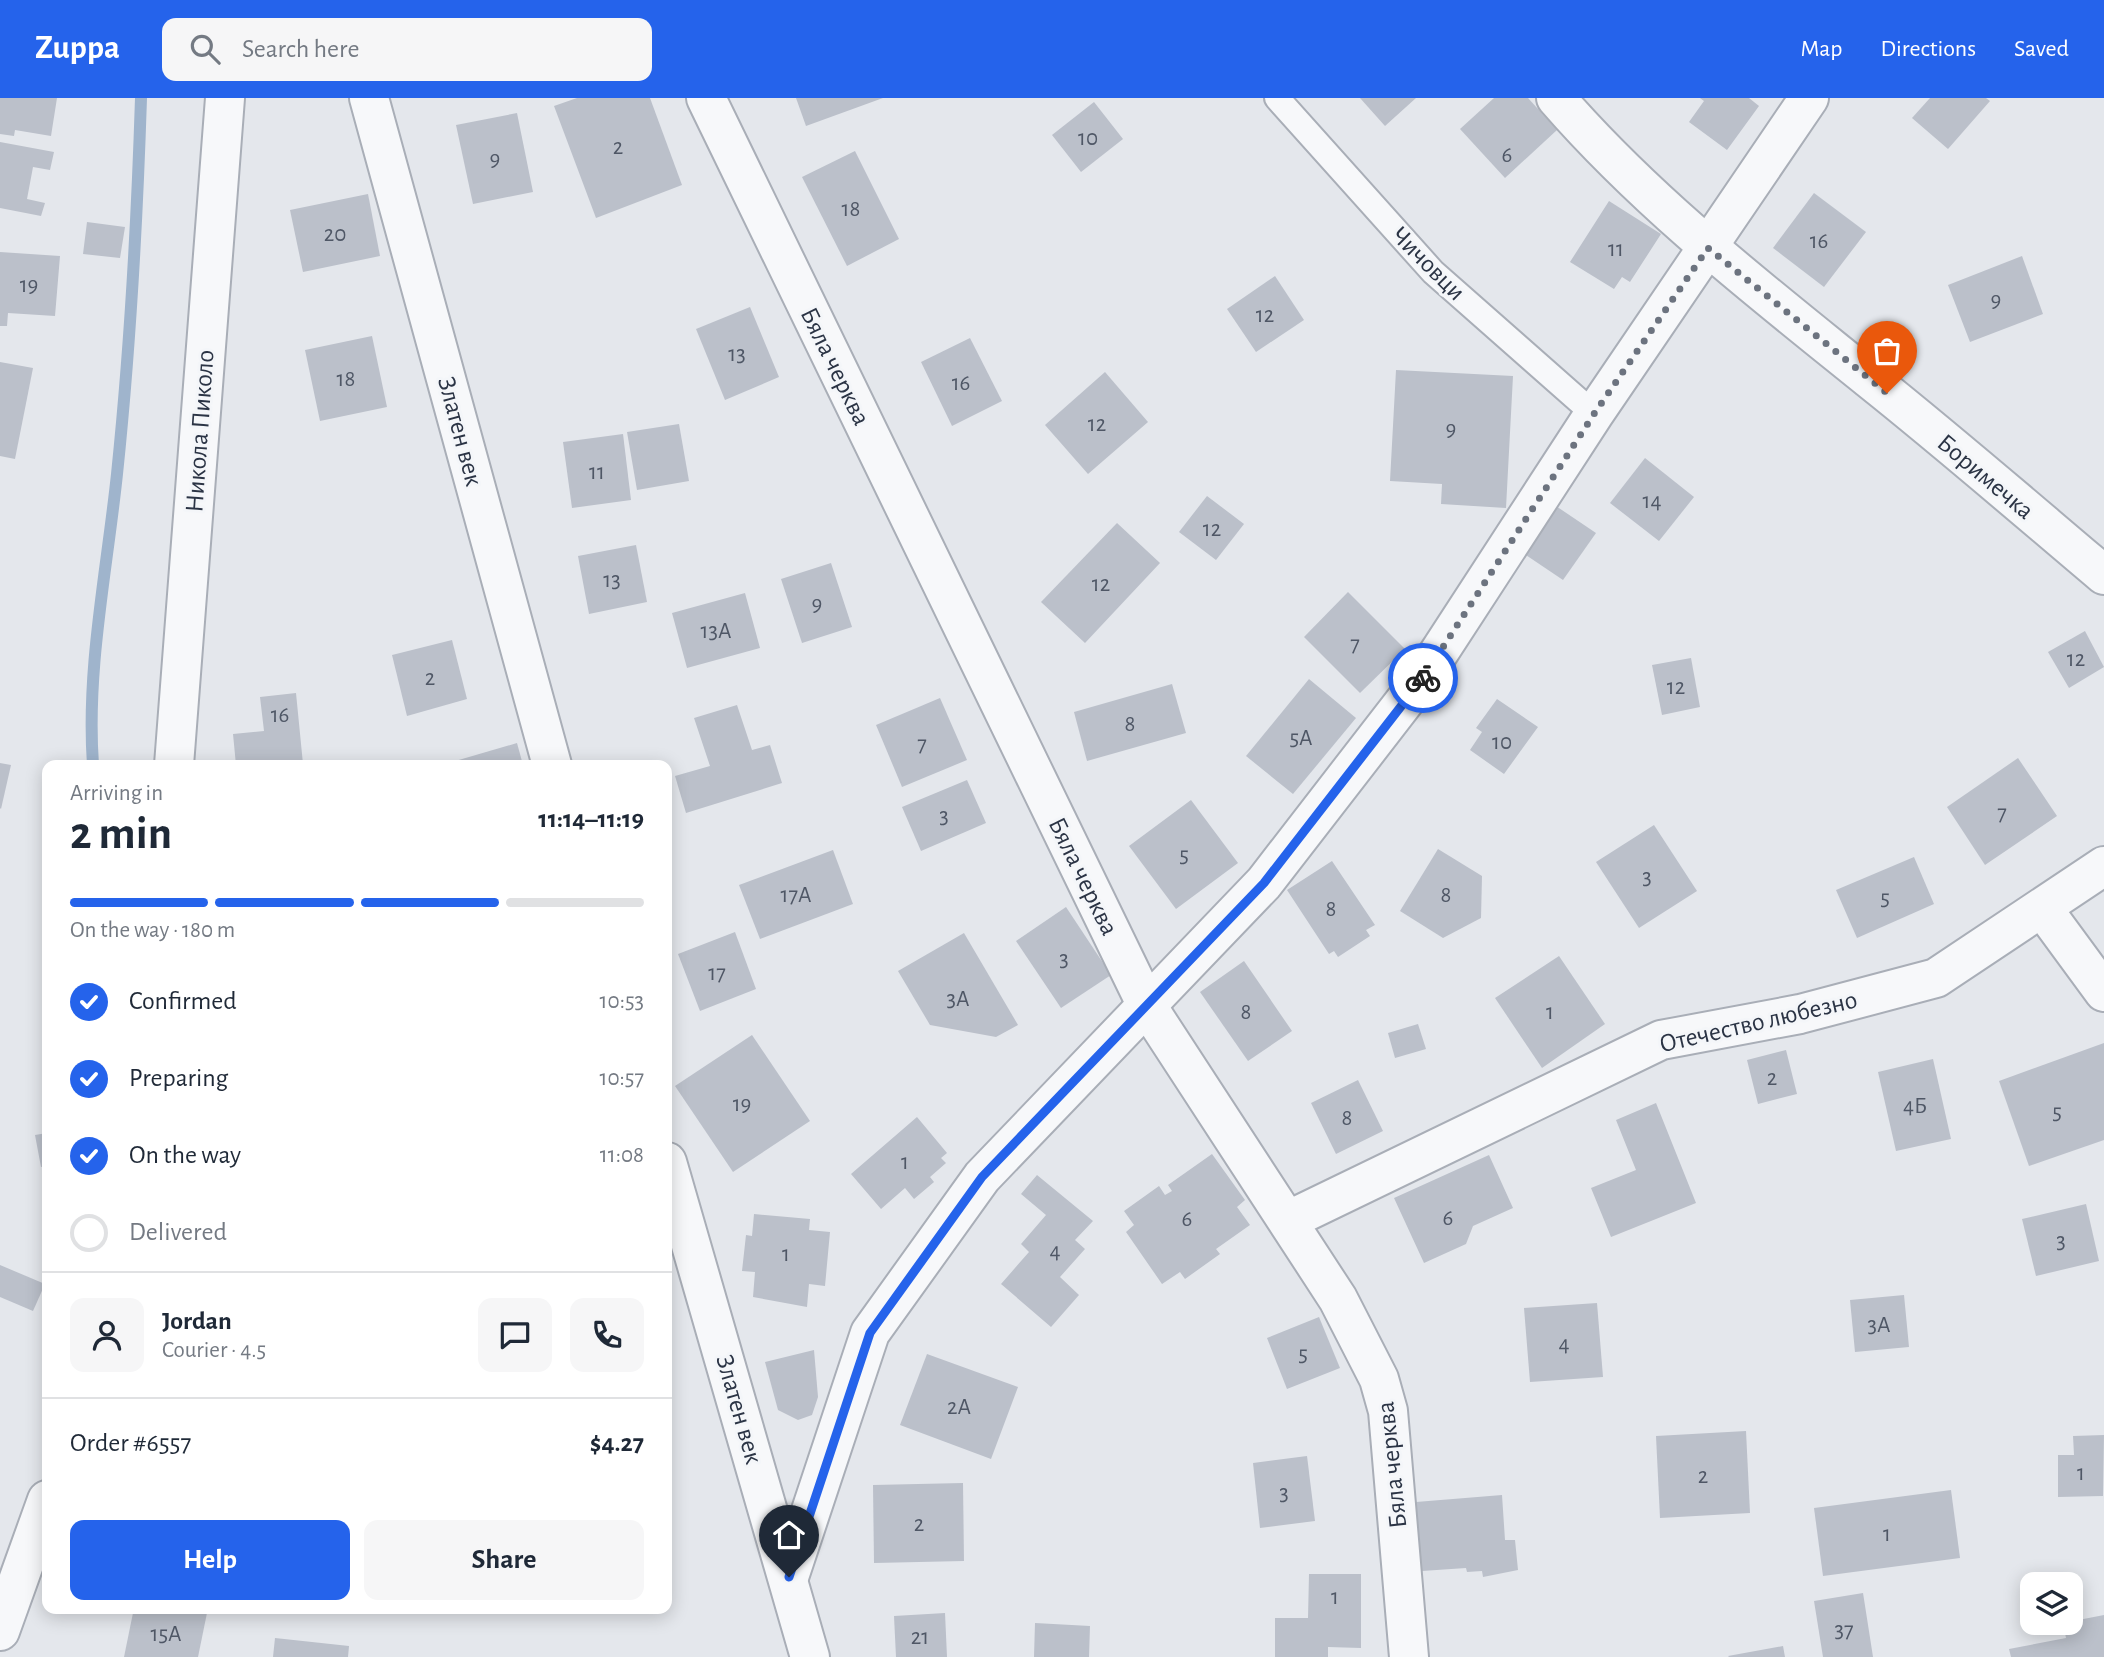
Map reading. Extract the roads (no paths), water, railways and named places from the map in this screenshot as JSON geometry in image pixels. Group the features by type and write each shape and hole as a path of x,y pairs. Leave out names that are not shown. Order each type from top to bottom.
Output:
{"street":[{"name":"Никола Пиколо","path":"174,760 225,98"},
{"name":"Златен век","path":"369,98 551,760"},
{"name":"Бяла черква","path":"706,98 1147,1006 1289,1220 1350,1322 1379,1379 1388,1411 1409,1657"},
{"name":"Боримечка","path":"1556,98 1582,127 1708,248 2104,575"},
{"path":"789,1577 870,1333 982,1177 1264,883 1421,680 1594,414 1809,98"},
{"name":"Отечество любезно","path":"1289,1220 1661,1040 1800,1014 1936,978 2104,866"},
{"path":"2043,909 2104,992"},
{"name":"Златен век","path":"672,1179 810,1657"},
{"path":"0,1631 42,1514"}],"lane":[{"name":"Чичовци","path":"1277,98 1433,272 1594,414"}],"waterway":[{"path":"93,760 92,693 126,380 141,98"}]}
